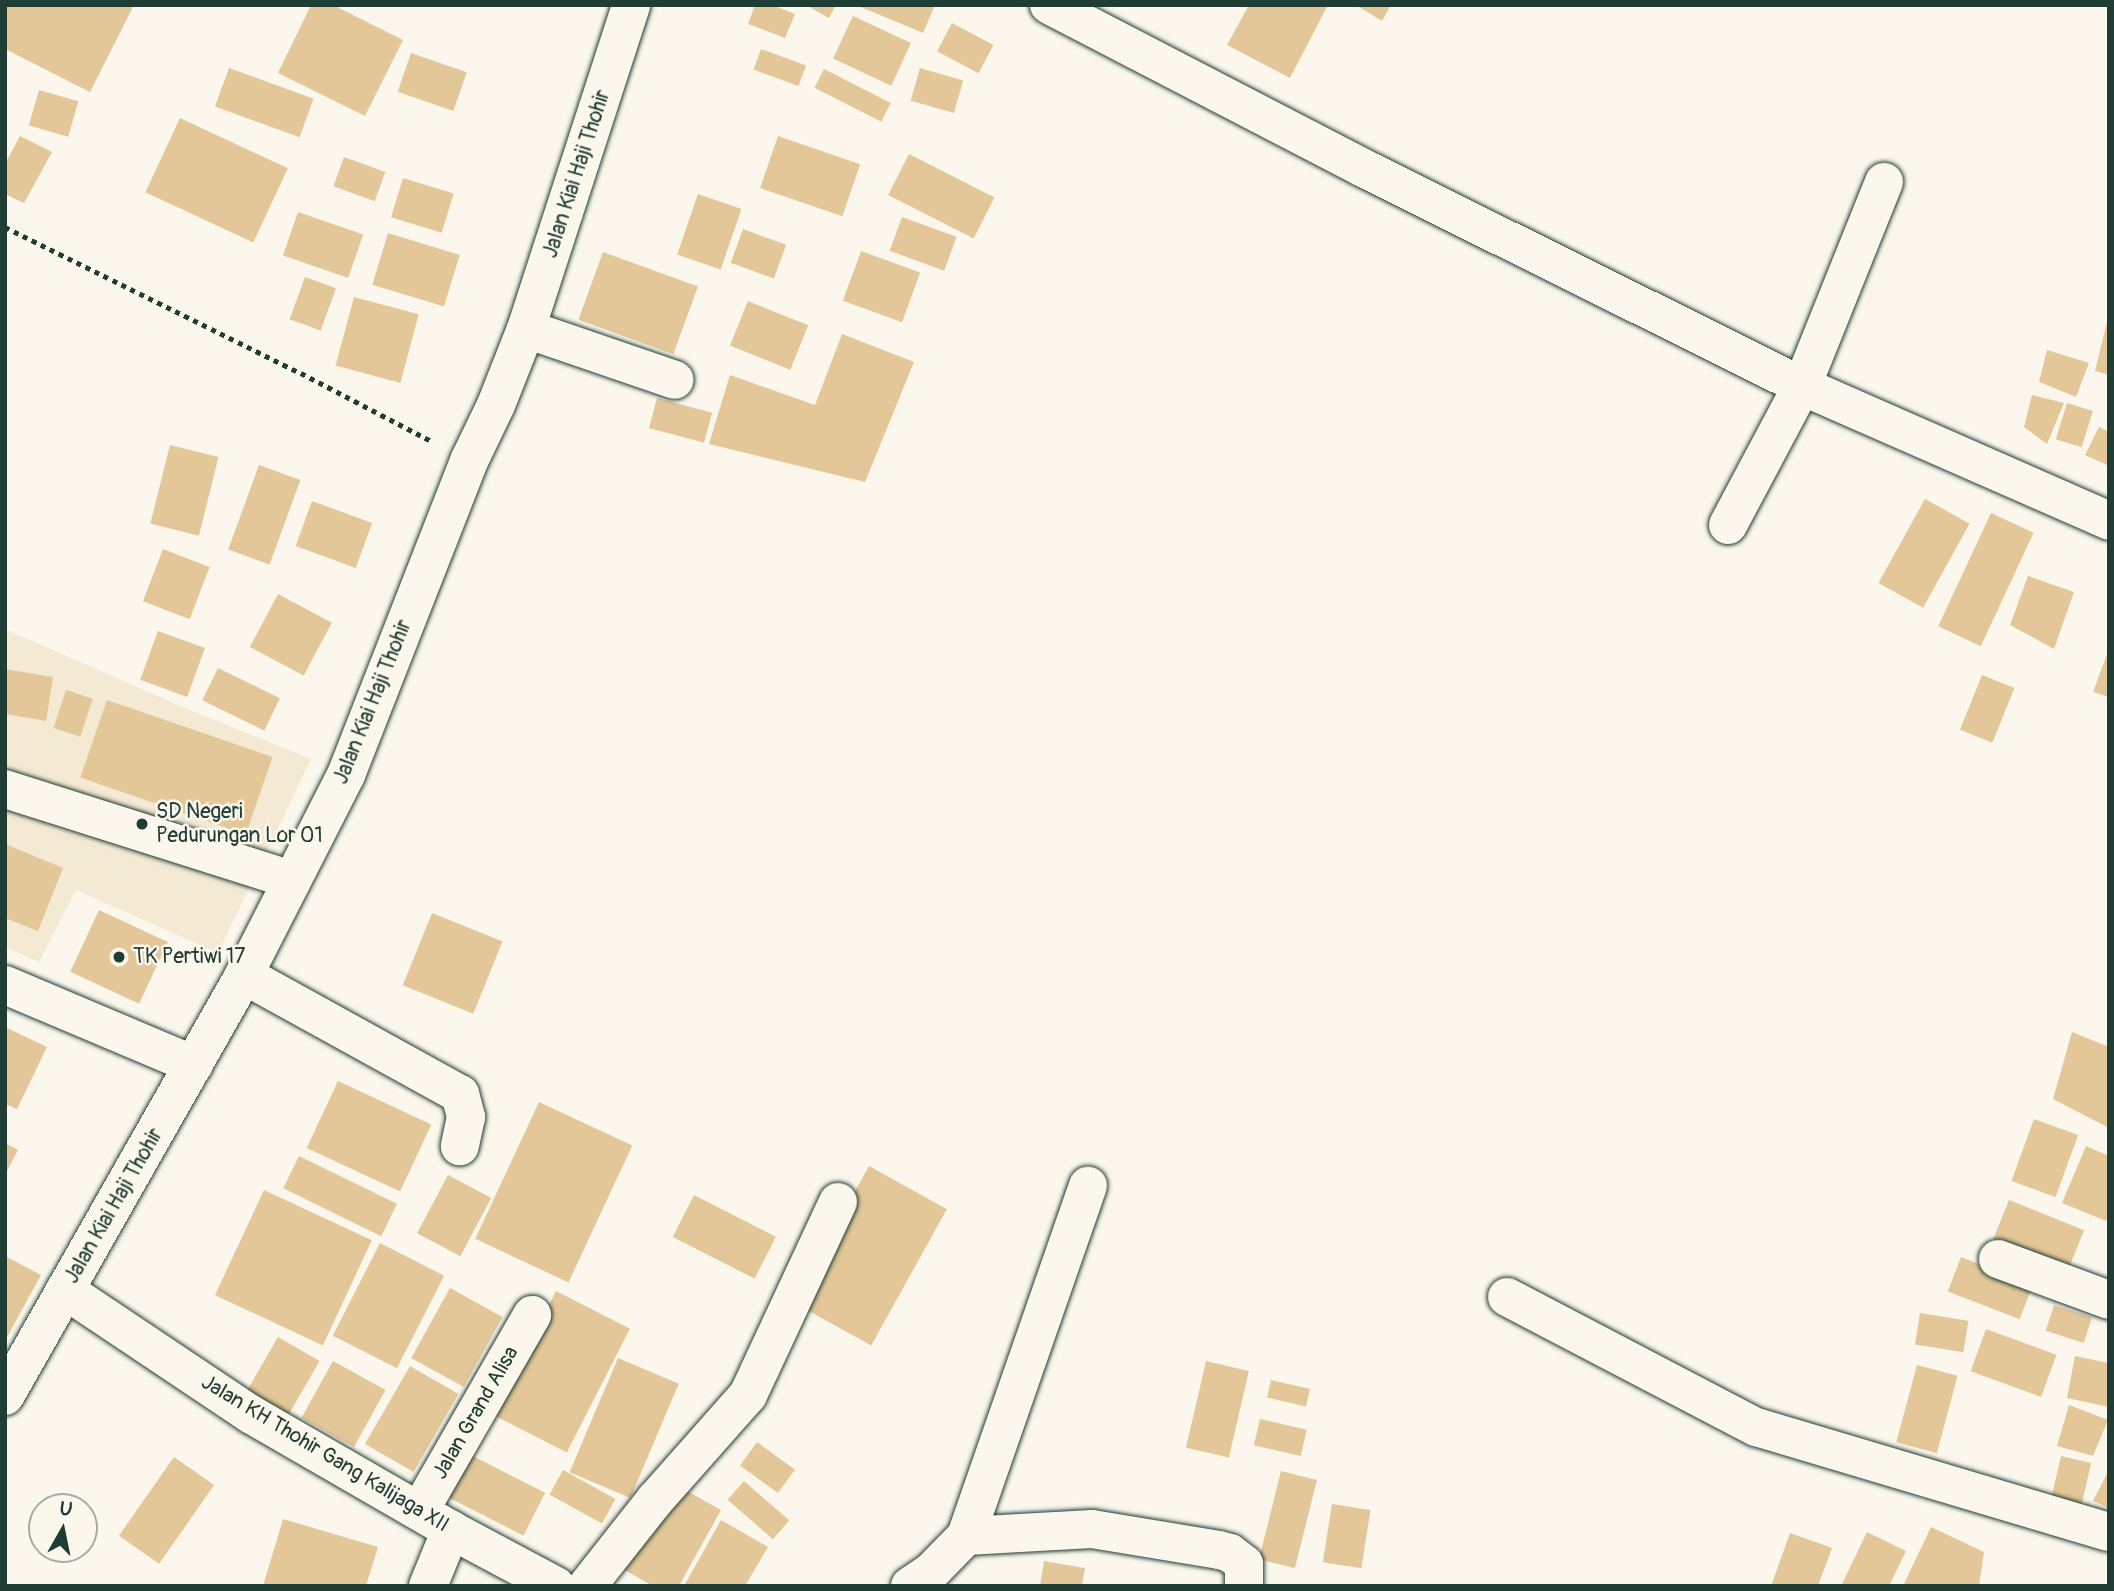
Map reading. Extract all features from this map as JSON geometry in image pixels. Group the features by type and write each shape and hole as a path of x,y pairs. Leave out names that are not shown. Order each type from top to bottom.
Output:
{"street":[{"name":"Jalan Kiai Haji Thohir","path":"5,1396 244,975 346,775 469,461 496,405 526,330 631,5"},
{"path":"1049,5 1364,169 1802,386 2109,521"},
{"path":"1728,525 1802,386 1884,182"},
{"path":"526,330 675,380"},
{"path":"5,789 292,880"},
{"path":"244,975 460,1094 466,1117 460,1146"},
{"path":"5,985 194,1065"},
{"path":"910,1586 931,1572 966,1535 1088,1186"},
{"path":"587,1586 655,1500 748,1395 838,1202"},
{"path":"1998,1259 2109,1300"},
{"name":"Jalan KH Thohir Gang Kalijaga XII","path":"65,1290 251,1415 451,1530 556,1586"},
{"path":"1507,1297 1756,1427 2109,1532"},
{"name":"Jalan Grand Alisa","path":"420,1510 532,1315"},
{"path":"966,1535 1092,1529 1219,1550 1230,1553 1244,1564 1244,1586"},
{"path":"428,1586 451,1530"}],"path":[{"path":"5,227 301,373 469,461"}],"shaded area":[{"name":"SD Negeri Pedurungan Lor 01","path":"5,629 178,705 311,759 218,953 76,890 39,962 5,947"}],"building":[{"path":"5,5 134,5 90,92 5,49"},
{"path":"311,5 333,5 403,40 365,116 278,73"},
{"path":"755,5 772,5 795,14 785,38 748,24"},
{"path":"806,5 836,5 829,18"},
{"path":"856,5 935,5 923,33"},
{"path":"1249,5 1328,5 1290,78 1227,45"},
{"path":"1356,5 1391,5 1382,21"},
{"path":"853,16 911,43 891,86 833,59"},
{"path":"952,23 993,45 978,73 937,51"},
{"path":"761,49 806,65 799,86 753,70"},
{"path":"411,53 467,72 453,111 398,92"},
{"path":"229,68 314,99 300,137 215,107"},
{"path":"920,68 963,80 954,113 911,101"},
{"path":"824,69 891,103 881,122 814,88"},
{"path":"39,90 78,101 68,137 29,126"},
{"path":"180,118 288,168 253,243 145,192"},
{"path":"20,136 52,152 24,203 5,194 5,164"},
{"path":"778,136 860,164 842,216 760,188"},
{"path":"909,154 995,198 974,239 888,195"},
{"path":"344,157 385,172 375,201 333,186"},
{"path":"403,178 454,193 442,233 391,217"},
{"path":"698,194 741,209 721,269 677,255"},
{"path":"298,212 363,234 348,278 283,255"},
{"path":"902,217 957,237 944,271 890,251"},
{"path":"743,229 786,245 774,279 731,263"},
{"path":"388,233 460,255 444,307 372,285"},
{"path":"861,251 920,273 902,322 843,301"},
{"path":"603,252 698,287 673,354 578,320"},
{"path":"305,277 336,288 321,331 290,319"},
{"path":"354,297 419,314 400,383 336,366"},
{"path":"748,301 808,325 790,370 730,346"},
{"path":"2109,318 2109,375 2095,371"},
{"path":"842,334 914,362 865,482 709,444 730,375 815,405"},
{"path":"2047,350 2089,363 2076,397 2039,382"},
{"path":"2032,395 2064,403 2047,444 2024,427"},
{"path":"657,398 712,413 704,443 649,428"},
{"path":"2067,403 2093,411 2082,447 2056,439"},
{"path":"2099,427 2109,432 2109,466 2085,455"},
{"path":"170,445 219,457 199,536 150,524"},
{"path":"259,465 300,480 270,565 228,550"},
{"path":"1925,499 1970,524 1923,608 1878,583"},
{"path":"312,501 372,523 356,568 296,546"},
{"path":"1991,513 2034,533 1981,646 1938,626"},
{"path":"163,549 210,567 190,619 143,601"},
{"path":"2028,576 2074,592 2054,649 2010,625"},
{"path":"278,594 332,623 304,676 250,647"},
{"path":"158,631 205,648 187,697 140,680"},
{"path":"2109,649 2109,697 2093,692"},
{"path":"218,668 280,698 264,731 202,700"},
{"path":"5,669 53,677 46,721 5,714"},
{"path":"1982,675 2014,688 1992,743 1960,730"},
{"path":"66,690 93,699 80,737 54,728"},
{"path":"107,700 272,757 246,835 80,778"},
{"path":"5,844 63,868 38,931 5,918"},
{"name":"TK Pertiwi 17","path":"99,910 168,942 139,1004 70,972"},
{"path":"432,913 502,941 473,1014 403,985"},
{"path":"5,1027 47,1047 17,1109 5,1104"},
{"path":"2072,1032 2109,1047 2109,1128 2053,1099"},
{"path":"338,1081 431,1125 400,1192 307,1148"},
{"path":"539,1102 632,1146 569,1282 475,1239"},
{"path":"2034,1119 2078,1135 2056,1197 2011,1181"},
{"path":"5,1143 18,1150 5,1175"},
{"path":"2086,1146 2109,1156 2109,1214 2106,1221 2062,1203"},
{"path":"299,1156 397,1204 381,1236 283,1188"},
{"path":"869,1166 947,1209 871,1346 793,1302"},
{"path":"448,1175 491,1198 460,1256 417,1233"},
{"path":"264,1190 372,1240 323,1345 215,1295"},
{"path":"694,1195 776,1237 755,1279 673,1237"},
{"path":"2009,1200 2084,1230 2068,1269 1993,1239"},
{"path":"380,1243 444,1276 397,1368 333,1336"},
{"path":"5,1256 41,1275 5,1341"},
{"path":"1961,1257 2033,1285 2020,1319 1948,1292"},
{"path":"450,1288 502,1317 464,1387 411,1358"},
{"path":"556,1291 630,1329 567,1453 493,1415"},
{"path":"2054,1305 2092,1317 2084,1343 2046,1331"},
{"path":"1920,1313 1968,1321 1963,1352 1915,1345"},
{"path":"1986,1329 2056,1355 2041,1397 1971,1371"},
{"path":"278,1337 320,1361 288,1416 246,1392"},
{"path":"2075,1356 2109,1363 2109,1407 2067,1398"},
{"path":"618,1358 679,1384 630,1498 570,1472"},
{"path":"333,1361 385,1390 354,1447 301,1418"},
{"path":"1206,1361 1249,1371 1229,1458 1186,1448"},
{"path":"1917,1365 1958,1376 1937,1453 1896,1442"},
{"path":"410,1366 458,1394 413,1472 365,1444"},
{"path":"1271,1380 1310,1389 1306,1407 1267,1398"},
{"path":"2069,1405 2108,1420 2093,1456 2057,1446"},
{"path":"1260,1419 1307,1430 1301,1456 1254,1445"},
{"path":"757,1442 795,1470 778,1493 740,1465"},
{"path":"465,1452 545,1493 523,1536 443,1495"},
{"path":"2061,1456 2091,1463 2080,1511 2050,1504"},
{"path":"174,1457 214,1485 159,1564 119,1536"},
{"path":"563,1470 615,1499 602,1524 549,1494"},
{"path":"2109,1470 2109,1508 2093,1501"},
{"path":"1281,1471 1317,1480 1295,1568 1259,1559"},
{"path":"744,1481 789,1520 773,1539 728,1500"},
{"path":"671,1482 721,1510 679,1586 653,1586 623,1569"},
{"path":"1332,1504 1371,1510 1361,1568 1323,1562"},
{"path":"283,1519 378,1547 366,1586 263,1586"},
{"path":"721,1520 768,1547 745,1586 684,1586"},
{"path":"1931,1527 1984,1552 1979,1586 1903,1586"},
{"path":"1867,1532 1906,1551 1889,1586 1841,1586"},
{"path":"1790,1533 1832,1548 1818,1586 1771,1586"},
{"path":"1044,1561 1085,1568 1082,1586 1040,1586"}],"place":[{"name":"SD Negeri Pedurungan Lor 01","path":"142,824"},
{"name":"TK Pertiwi 17","path":"119,957"}]}
